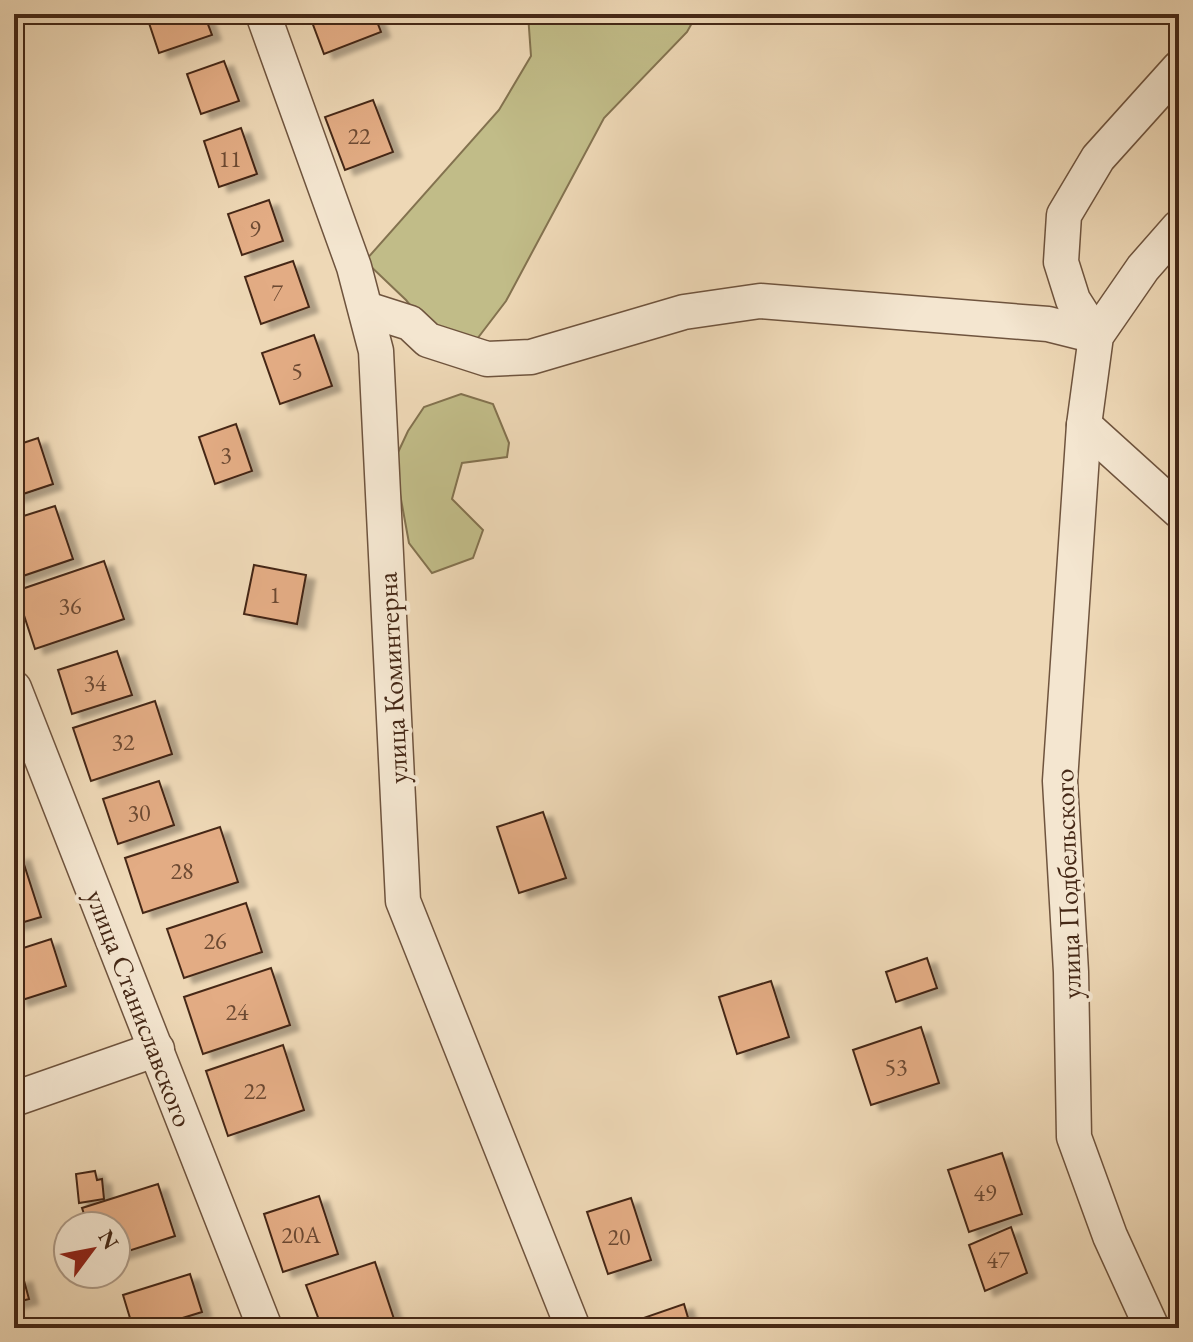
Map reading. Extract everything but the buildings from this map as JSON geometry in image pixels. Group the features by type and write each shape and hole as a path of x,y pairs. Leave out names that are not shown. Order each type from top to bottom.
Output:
{"street":[{"name":"улица Коминтерна","path":"263,14 354,267 376,351 403,901 573,1328"},
{"path":"1096,336 1073,300 1061,262 1064,215 1098,158 1179,68"},
{"path":"1096,336 1143,268 1179,227"},
{"path":"366,309 410,323 428,340 487,359 531,357 684,312 760,301 1048,324 1096,336"},
{"name":"улица Подбельского","path":"1096,336 1084,425 1060,781 1071,972 1074,1137 1110,1236 1152,1328"},
{"path":"1084,425 1179,511"},
{"name":"улица Станиславского","path":"14,688 265,1328"},
{"path":"14,1099 157,1049"}],"shaded area":[{"path":"528,14 697,14 687,32 604,118 506,301 458,364 406,300 365,261 499,110 531,56"},
{"path":"461,394 493,404 509,443 507,457 462,463 452,499 483,530 473,558 432,573 409,543 394,461 424,407"}]}
